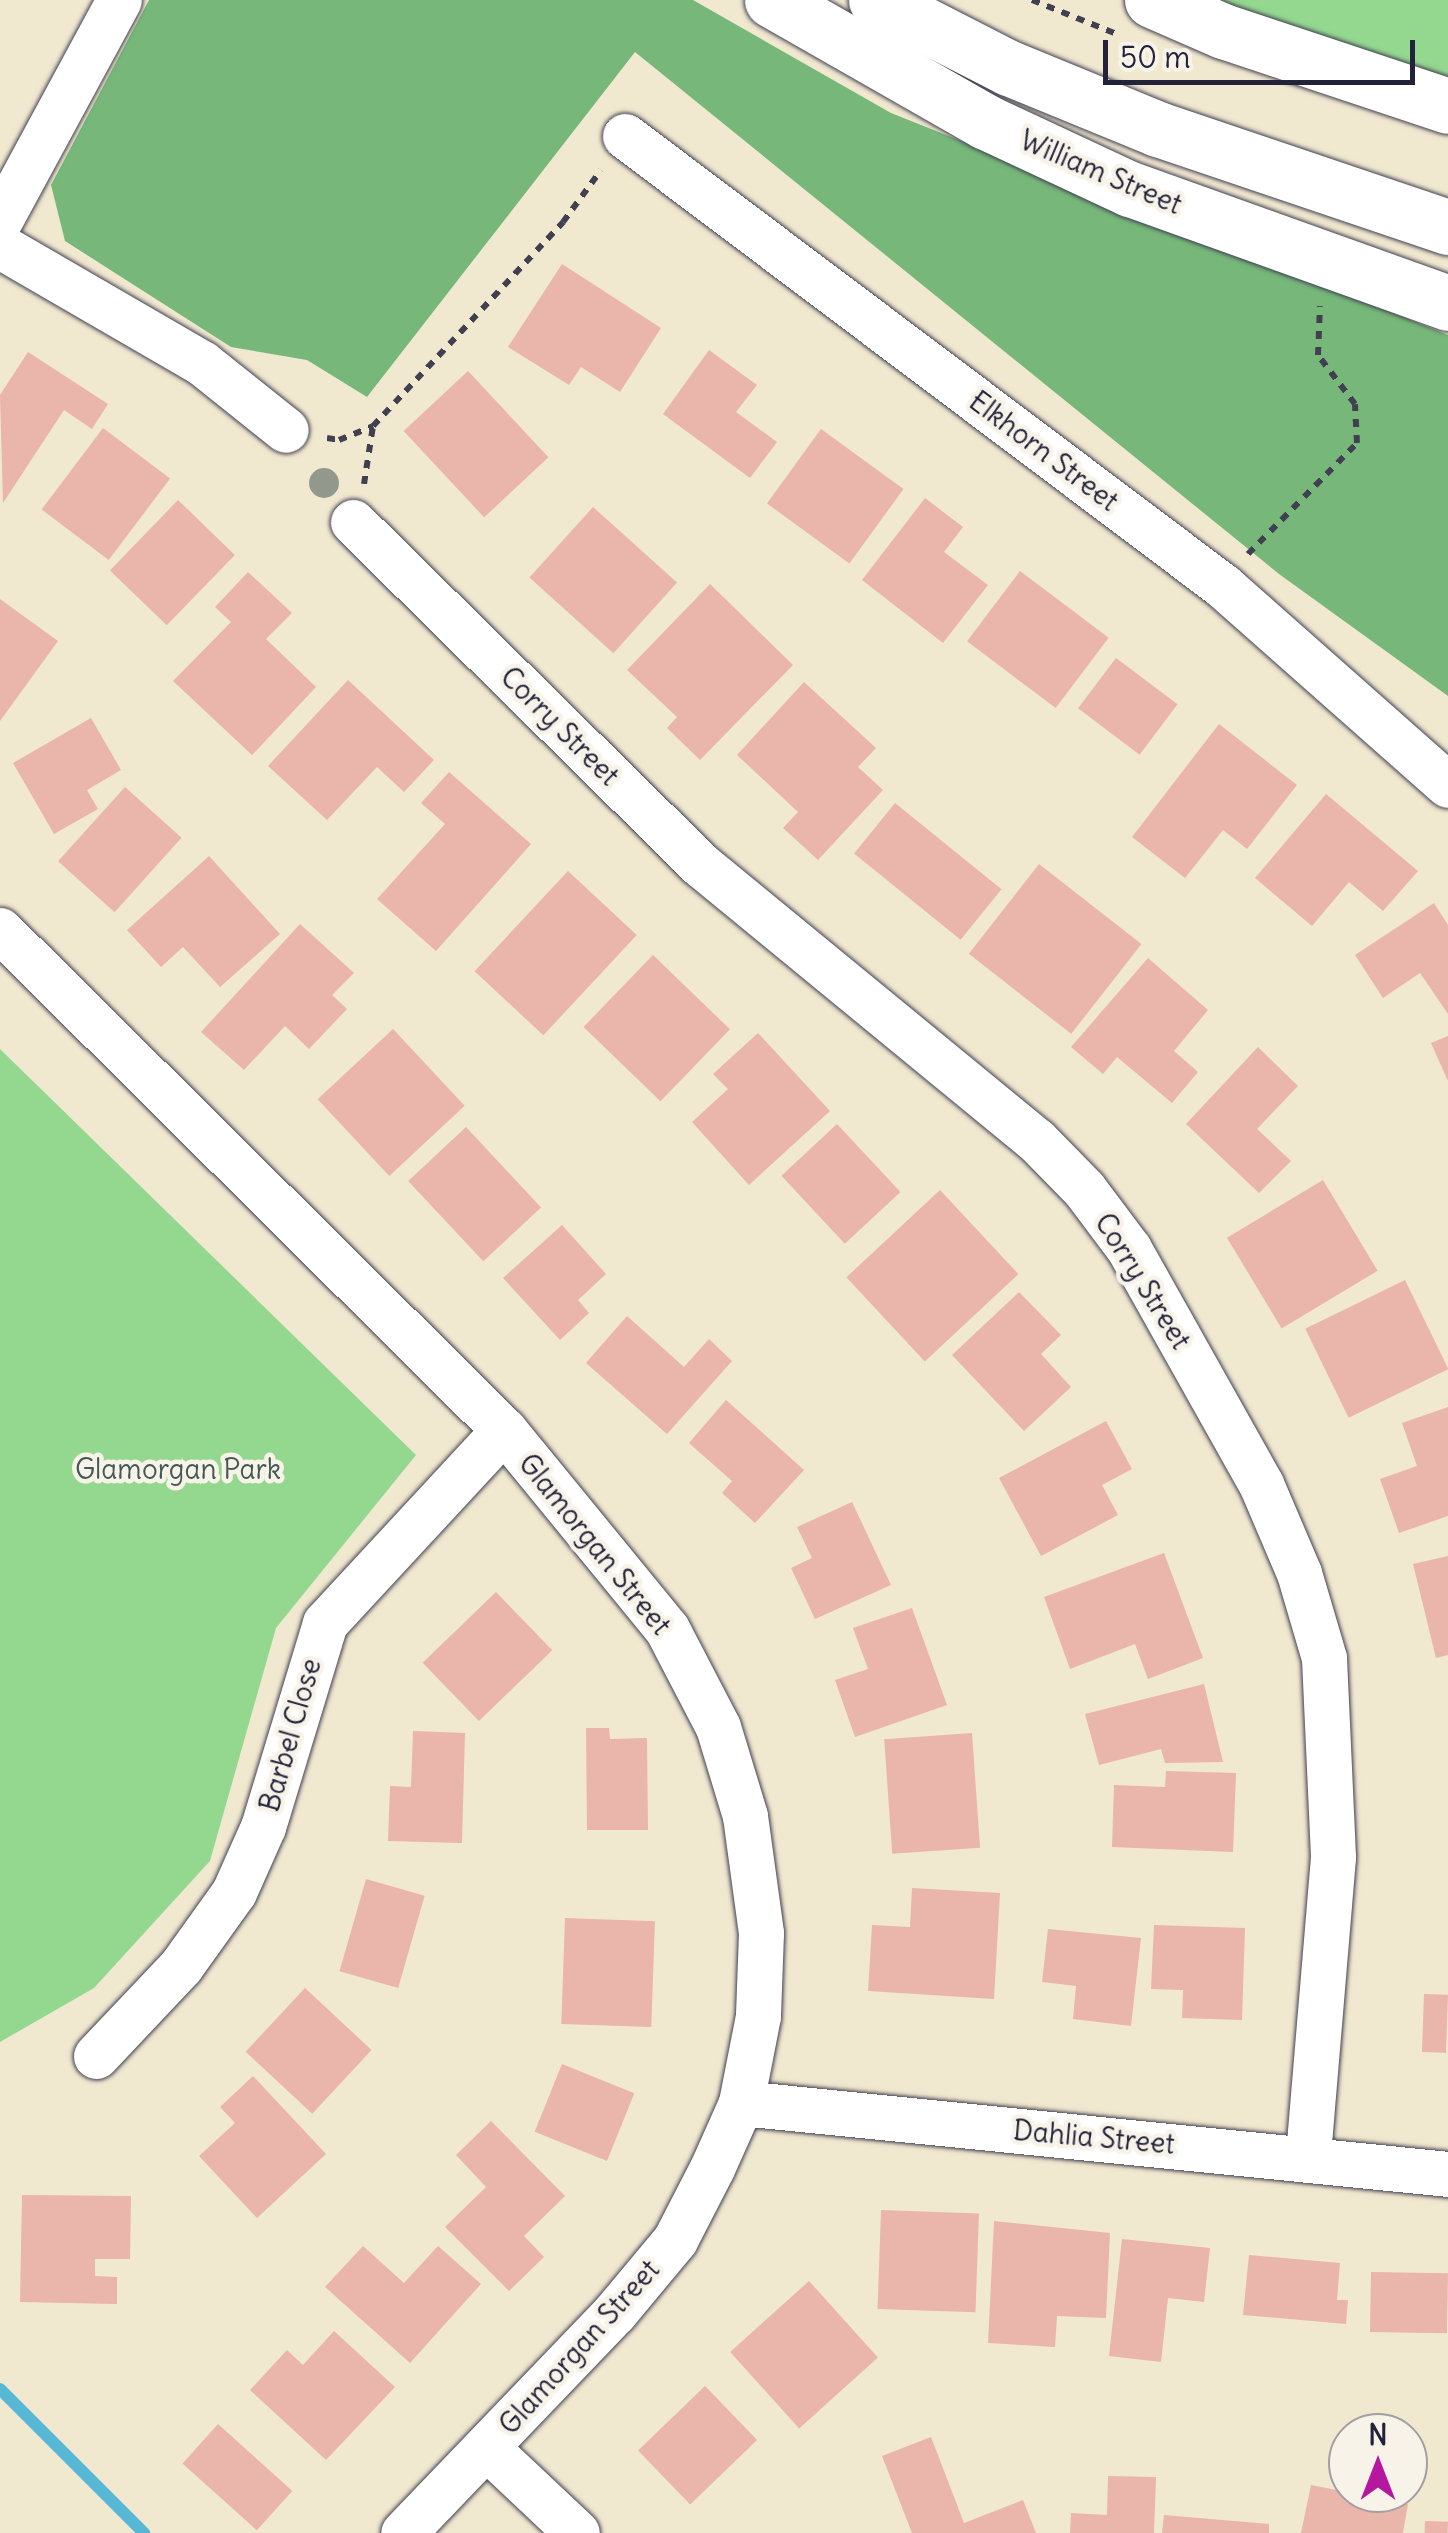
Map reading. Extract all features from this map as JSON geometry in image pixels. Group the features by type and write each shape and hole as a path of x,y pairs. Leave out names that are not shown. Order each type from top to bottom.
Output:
{"main road":[{"name":"William Street","path":"772,0 986,122 1130,188 1448,302"},
{"path":"876,0 1009,68 1158,129 1448,227"},
{"path":"1152,0 1223,31 1448,106"}],"street":[{"path":"0,220 119,0"},
{"name":"Elkhorn Street","path":"625,136 1223,586 1448,785"},
{"path":"0,246 202,362 286,430"},
{"name":"Corry Street","path":"353,522 702,866 1036,1140 1084,1189 1129,1249 1261,1484 1300,1573 1324,1658 1332,1856 1308,2157"},
{"name":"Glamorgan Street","path":"0,930 504,1430 667,1629 718,1727 745,1816 761,1933 758,2016 740,2104 675,2240 488,2449 403,2533"},
{"name":"Barbel Close","path":"96,2056 181,1966 234,1892 263,1828 325,1623 504,1430"},
{"name":"Dahlia Street","path":"740,2104 1308,2157 1448,2174"},
{"path":"488,2449 576,2533"}],"path":[{"path":"286,430 339,440 372,426 563,222 625,136"},
{"path":"1223,586 1357,443 1355,404 1318,355 1314,326 1322,297"},
{"path":"353,522 373,453 372,426"}],"green space":[{"path":"149,0 693,0 891,113 1448,335 1448,696 1279,574 635,52 367,397 307,360 231,347 65,241 51,185"},
{"path":"1201,0 1448,0 1448,83"},
{"name":"Glamorgan Park","path":"0,1049 416,1455 276,1628 210,1861 94,1988 0,2042"}],"building":[{"path":"562,264 661,328 620,392 581,367 569,385 508,347"},
{"path":"709,350 757,385 736,412 777,442 750,478 663,414"},
{"path":"28,352 108,404 92,429 64,410 3,503 0,395"},
{"path":"468,371 548,457 484,517 404,431"},
{"path":"103,428 170,479 109,560 42,509"},
{"path":"821,429 904,489 849,563 767,503"},
{"path":"925,498 963,527 944,552 988,585 943,643 862,580"},
{"path":"178,500 235,555 167,625 110,570"},
{"path":"593,507 677,583 613,653 529,578"},
{"path":"1020,571 1109,638 1056,708 967,641"},
{"path":"248,572 292,613 266,639 316,687 252,755 173,681 231,622 215,607"},
{"path":"710,584 793,665 700,760 667,728 677,717 627,670"},
{"path":"0,599 58,641 0,721"},
{"path":"1116,658 1177,704 1140,755 1078,708"},
{"path":"348,680 434,760 404,792 377,767 327,820 268,766"},
{"path":"804,682 876,748 858,767 883,790 818,860 783,828 798,812 737,755"},
{"path":"91,718 121,770 87,790 98,809 54,834 13,763"},
{"path":"1219,724 1297,785 1247,849 1223,830 1185,878 1132,837"},
{"path":"449,772 531,844 436,951 377,899 445,824 421,803"},
{"path":"125,787 181,838 115,912 58,861"},
{"path":"1326,794 1418,871 1383,911 1349,882 1312,926 1255,878"},
{"path":"895,803 1001,889 961,940 854,854"},
{"path":"209,856 280,934 220,987 183,947 161,967 127,930"},
{"path":"1039,864 1141,944 1071,1034 969,954"},
{"path":"568,871 637,935 543,1035 475,971"},
{"path":"1434,903 1448,925 1448,1014 1420,973 1383,998 1355,955"},
{"path":"300,924 354,973 332,995 347,1009 309,1049 285,1026 244,1070 201,1032"},
{"path":"653,955 730,1029 661,1101 584,1027"},
{"path":"1148,958 1208,1010 1174,1051 1198,1072 1172,1103 1117,1057 1103,1074 1071,1047"},
{"path":"393,1029 465,1106 389,1176 318,1099"},
{"path":"758,1033 830,1111 749,1185 692,1122 728,1089 713,1074"},
{"path":"1448,1036 1448,1081 1431,1043"},
{"path":"1258,1047 1298,1086 1257,1129 1291,1161 1259,1193 1186,1124"},
{"path":"837,1124 900,1192 845,1244 781,1176"},
{"path":"466,1127 541,1207 483,1261 408,1181"},
{"path":"1323,1180 1378,1271 1282,1329 1227,1238"},
{"path":"940,1190 1018,1274 925,1361 846,1277"},
{"path":"562,1225 606,1274 578,1300 589,1313 560,1340 503,1278"},
{"path":"1405,1280 1448,1369 1349,1418 1305,1329"},
{"path":"1019,1292 1061,1335 1041,1354 1071,1387 1024,1431 952,1355"},
{"path":"627,1316 684,1367 709,1339 732,1361 667,1434 586,1363"},
{"path":"726,1400 804,1470 755,1523 722,1493 732,1481 689,1443"},
{"path":"1448,1407 1448,1516 1399,1533 1380,1479 1417,1466 1402,1423"},
{"path":"1106,1421 1132,1469 1102,1485 1118,1515 1041,1556 999,1478"},
{"path":"852,1502 891,1585 815,1619 791,1568 812,1558 797,1527"},
{"path":"1164,1553 1203,1658 1148,1679 1135,1644 1070,1669 1044,1597"},
{"path":"1448,1556 1448,1655 1436,1658 1413,1564"},
{"path":"496,1592 552,1650 479,1721 423,1663"},
{"path":"912,1608 947,1705 855,1737 835,1680 868,1669 853,1628"},
{"path":"1204,1684 1223,1762 1165,1763 1161,1749 1099,1765 1085,1714"},
{"path":"586,1728 609,1728 610,1739 647,1738 648,1830 587,1830"},
{"path":"413,1731 465,1733 462,1843 388,1841 390,1786 411,1787"},
{"path":"972,1733 980,1848 892,1854 884,1739"},
{"path":"1166,1771 1236,1773 1233,1852 1112,1847 1114,1785 1165,1787"},
{"path":"366,1879 425,1896 398,1988 340,1971"},
{"path":"912,1888 1000,1893 994,1999 868,1991 872,1925 910,1927"},
{"path":"565,1918 655,1921 651,2027 561,2024"},
{"path":"1154,1925 1245,1928 1242,2020 1182,2018 1183,1990 1151,1989"},
{"path":"1048,1929 1141,1938 1131,2026 1073,2019 1076,1986 1042,1982"},
{"path":"305,1988 372,2050 312,2114 246,2052"},
{"path":"1424,1994 1448,1995 1446,2053 1422,2052"},
{"path":"562,2064 634,2093 607,2161 535,2132"},
{"path":"253,2076 326,2154 257,2218 199,2156 235,2123 220,2107"},
{"path":"491,2121 565,2196 524,2236 544,2257 509,2291 445,2227 486,2187 456,2155"},
{"path":"22,2195 131,2196 130,2259 95,2259 95,2276 117,2277 117,2304 20,2302"},
{"path":"881,2210 979,2213 975,2312 878,2309"},
{"path":"994,2221 1110,2233 1106,2318 1057,2316 1055,2347 988,2343"},
{"path":"1122,2239 1210,2248 1204,2302 1168,2298 1161,2362 1109,2356"},
{"path":"363,2246 404,2283 438,2246 481,2284 410,2363 325,2287"},
{"path":"1249,2255 1340,2263 1337,2300 1348,2300 1346,2324 1243,2315"},
{"path":"1371,2272 1448,2273 1447,2333 1370,2332"},
{"path":"809,2281 878,2358 799,2428 730,2352"},
{"path":"334,2331 395,2387 326,2460 250,2390 287,2350 303,2365"},
{"path":"705,2386 757,2440 690,2505 638,2451"},
{"path":"218,2424 292,2491 257,2530 183,2463"},
{"path":"931,2437 964,2523 1023,2500 1036,2533 912,2533 882,2456"},
{"path":"1108,2476 1156,2477 1154,2533 1070,2533 1071,2513 1107,2515"},
{"path":"1311,2485 1328,2488 1328,2513 1406,2513 1403,2533 1301,2533"},
{"path":"1164,2515 1269,2524 1269,2533 1162,2533"},
{"path":"1425,2521 1448,2522 1448,2533 1425,2533"}],"waterway":[{"path":"0,2389 144,2533"}]}
